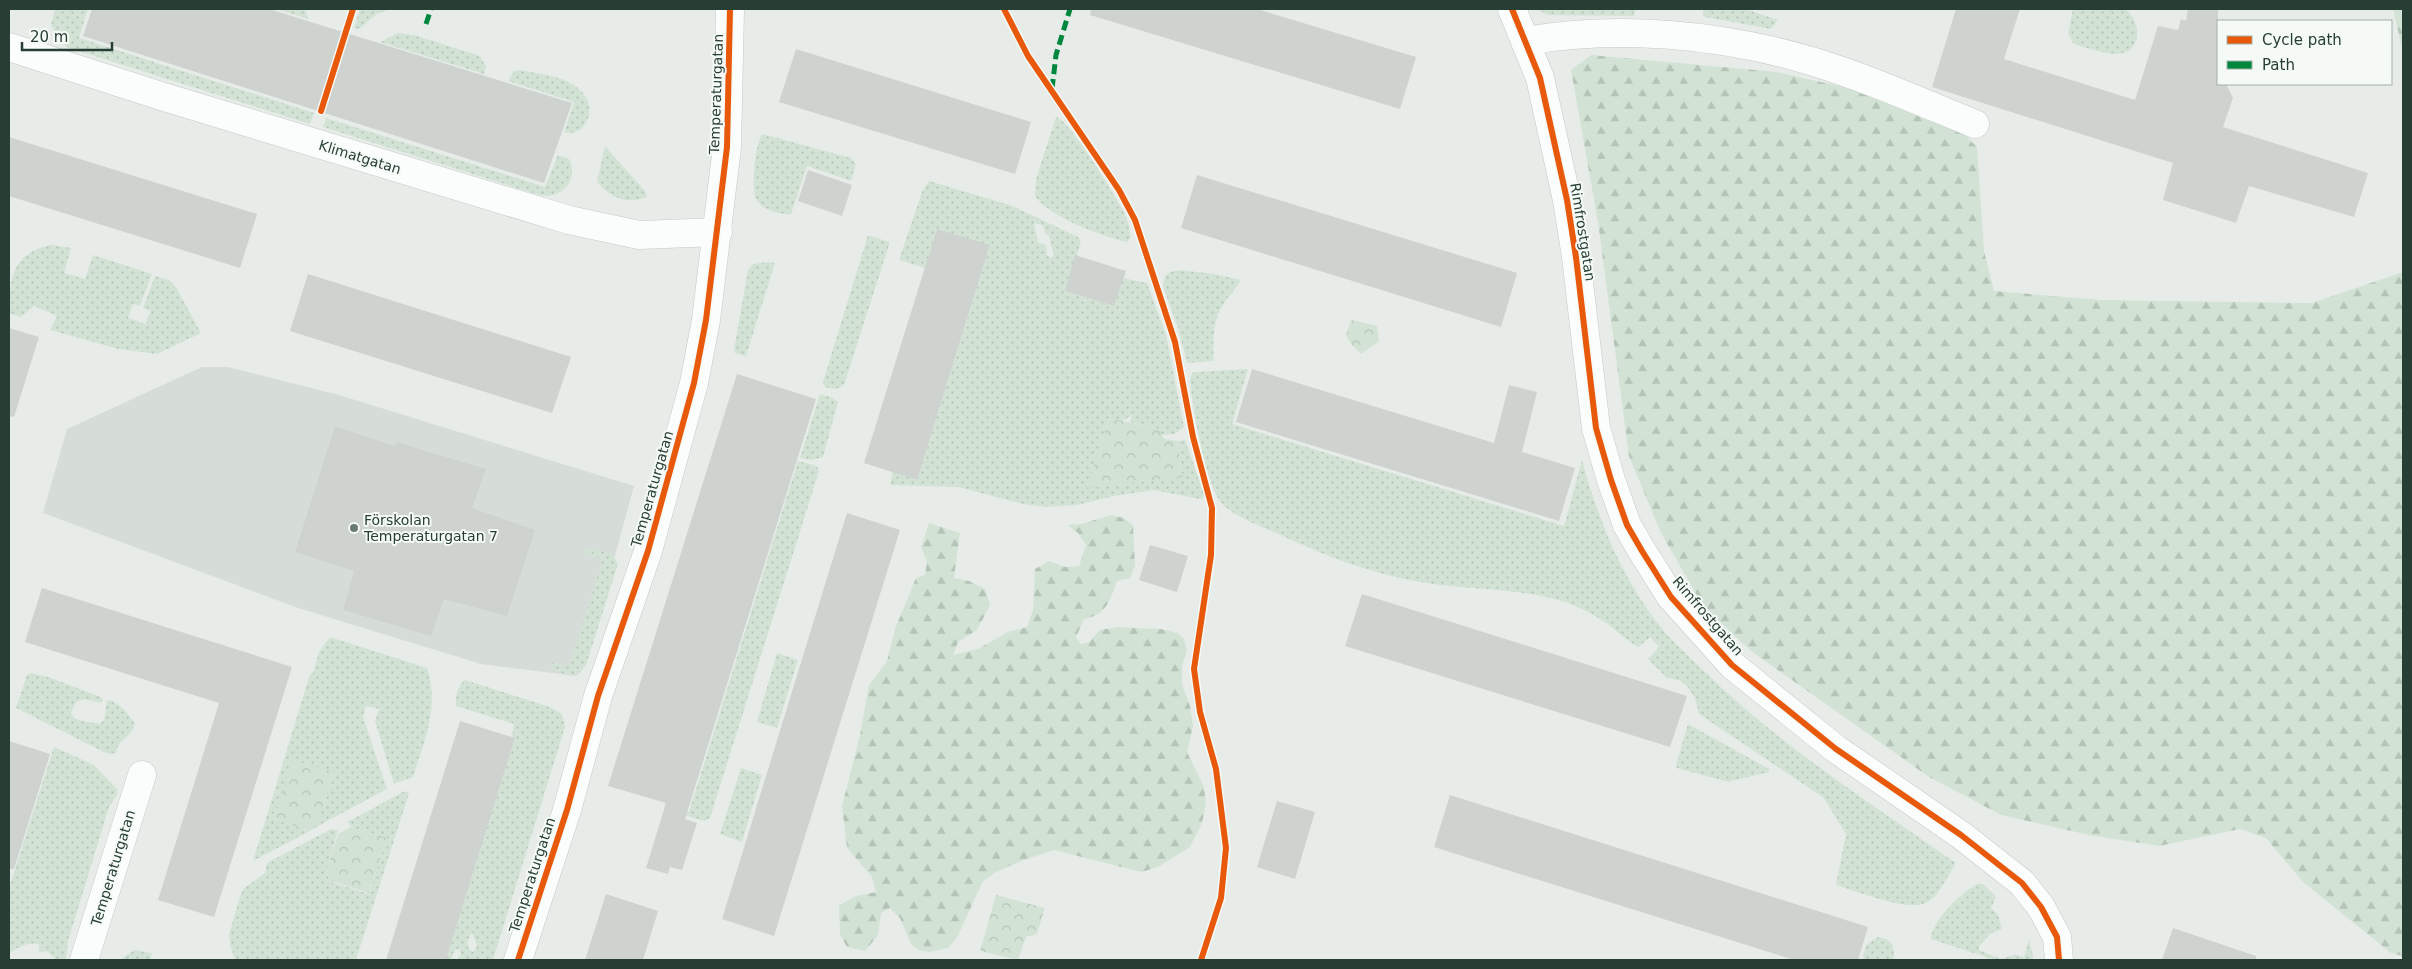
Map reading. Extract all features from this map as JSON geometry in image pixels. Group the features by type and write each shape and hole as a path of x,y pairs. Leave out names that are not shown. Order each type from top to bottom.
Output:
{"street":[{"name":"Temperaturgatan","path":"518,960 567,810 598,696 648,551 694,383 718,232 729,118 730,9"},
{"name":"Rimfrostgatan","path":"1512,9 1540,78 1567,200 1576,257 1596,428 1624,516 1642,551 1671,598 1732,665 1836,749 1961,835 2022,883 2041,907 2058,937 2059,960"},
{"path":"1525,40 1560,35 1639,34 1677,36 1751,46 1810,61 1865,79 1975,124"},
{"name":"Klimatgatan","path":"9,48 164,98 569,220 639,235 718,232"},
{"name":"Temperaturgatan","path":"84,960 142,775"}],"shaded area":[{"name":"Förskolan Temperaturgatan 7","path":"202,367 228,367 339,395 634,486 613,563 577,676 481,664 298,608 43,513 67,429"}],"green space":[{"path":"55,9 88,9 79,38 314,113 310,124 69,48 59,41 51,25"},
{"path":"277,9 305,9 308,19"},
{"path":"360,9 391,9 377,14 359,29 354,28"},
{"path":"1536,9 1636,9 1634,16 1548,15"},
{"path":"1704,9 1745,9 1778,20 1771,29 1705,17 1703,15"},
{"path":"2073,9 2126,9 2133,18 2137,30 2137,37 2133,46 2128,51 2120,54 2111,54 2074,44 2068,34"},
{"path":"2393,9 2403,9 2403,52"},
{"path":"398,33 414,35 480,56 486,66 484,74 380,42"},
{"path":"1591,55 1777,72 1865,92 1961,131 1977,147 1984,251 1994,291 2102,300 2312,303 2403,272 2403,956 2391,953 2303,882 2266,838 2240,829 2159,846 2089,835 2001,815 1929,777 1751,651 1703,606 1661,533 1629,456 1598,222 1571,70"},
{"path":"521,70 548,75 574,85 585,95 589,105 588,118 585,124 576,132 564,132 574,102 508,81 514,71"},
{"path":"1056,117 1071,130 1123,210 1128,221 1131,237 1127,242 1104,236 1063,218 1042,204 1035,196 1036,179"},
{"path":"326,118 545,187 558,155 569,159 572,175 570,181 561,192 547,196 539,195 323,127"},
{"path":"763,134 851,158 856,164 851,181 807,166 791,214 777,213 767,209 756,199 754,186 756,155 760,138"},
{"path":"605,146 645,191 647,197 626,200 614,196 597,182"},
{"path":"929,181 1010,205 1078,237 1081,242 1065,291 1114,306 1123,278 1147,283 1166,335 1184,427 1175,434 1158,435 1153,428 1130,422 1132,415 1123,421 1109,418 1088,487 1182,477 1178,441 1185,440 1205,497 1200,499 1153,490 1114,496 1077,505 1046,507 1023,504 958,487 890,485 893,472 917,480 990,246 937,229 925,268 899,260 922,192","holes":["1034,223 1042,225 1049,236 1054,256 1051,258 1047,255 1046,245 1038,242"]},
{"path":"868,235 889,242 889,245 844,385 835,389 825,387 823,382"},
{"path":"52,245 71,248 64,273 85,279 93,255 152,274 140,306 133,304 128,318 145,324 151,311 143,308 155,276 169,280 176,287 201,333 157,354 118,349 50,330 57,316 34,306 21,317 9,313 12,278 21,260 39,248"},
{"path":"775,263 746,356 735,353 748,270 753,264"},
{"path":"1179,270 1214,274 1241,280 1225,302 1218,316 1214,338 1214,361 1187,363 1178,328 1163,286 1165,276 1170,272"},
{"path":"1351,320 1377,326 1379,341 1361,354 1350,343 1346,335"},
{"path":"1248,369 1232,424 1564,526 1582,460 1611,544 1631,584 1661,628 1735,700 1795,749 1956,863 1939,891 1926,903 1907,905 1881,900 1836,885 1846,834 1824,798 1699,714 1695,698 1687,686 1681,681 1666,677 1648,659 1659,647 1650,637 1639,647 1627,640 1604,621 1562,601 1511,591 1426,583 1387,575 1312,549 1246,520 1225,507 1215,491 1205,461 1190,380 1192,373 1195,372"},
{"path":"820,394 831,397 838,402 823,457 812,460 800,458"},
{"path":"1109,418 1159,429 1164,439 1178,441 1182,477 1087,488"},
{"path":"798,461 817,466 819,471 710,818 704,821 664,809 665,804 689,812"},
{"path":"1112,515 1123,518 1133,525 1135,566 1130,578 1117,581 1106,606 1097,614 1084,619 1076,637 1081,644 1089,642 1100,630 1118,627 1161,629 1178,633 1184,639 1187,650 1182,666 1182,684 1190,706 1193,726 1187,752 1204,787 1206,803 1202,823 1190,847 1158,867 1141,872 1054,850 1021,861 994,873 982,883 958,936 948,948 929,952 918,950 911,944 900,918 890,908 881,913 878,935 865,951 847,947 840,934 839,905 856,896 876,892 872,877 847,848 842,806 860,735 869,685 887,661 895,629 916,578 925,575 927,562 921,547 929,523 960,533 954,578 969,581 985,589 990,605 977,630 958,642 953,655 978,649 1008,632 1027,627 1033,610 1035,569 1049,561 1065,567 1079,566 1086,545 1078,533 1067,525 1081,524"},
{"path":"587,548 612,554 618,564 586,665 580,673 567,674 554,670 548,664 550,662 565,666 570,665 603,559 582,552"},
{"path":"330,637 427,668 431,682 431,710 426,737 413,777 394,784 375,721 379,709 366,706 363,717 387,789 316,827 335,772 274,819 310,831 253,861 310,674 313,673 319,652"},
{"path":"777,653 798,660 777,728 757,722"},
{"path":"30,673 48,677 101,697 103,700 101,703 83,699 76,702 71,713 74,718 100,724 104,720 107,700 116,703 123,709 135,724 131,732 119,744 116,753 108,754 16,708 27,675"},
{"path":"465,680 550,707 562,714 565,727 493,960 457,960 461,954 459,949 454,951 451,960 446,960 515,738 512,737 514,724 456,706 460,685","holes":["472,932 477,946 473,952 469,949 467,943"]},
{"path":"1688,724 1769,769 1769,772 1728,782 1677,768 1676,765"},
{"path":"54,747 94,765 117,789 117,795 109,807 68,941 66,960 56,960 47,951 39,952 39,945 31,943 9,953 9,888"},
{"path":"292,760 335,772 316,827 310,831 274,819"},
{"path":"741,768 762,775 742,842 720,834"},
{"path":"405,791 409,793 356,960 235,960 229,935 243,889 265,873 267,863 331,829 338,830 326,873 331,882 369,894 387,838 353,828 347,822"},
{"path":"351,827 387,838 369,893 331,881 326,873 338,834"},
{"path":"1977,884 1983,884 1996,897 1991,908 1998,915 2002,929 1991,933 1979,946 1979,950 2001,959 2015,955 2024,957 2029,940 2034,960 1995,960 1931,939 1936,924 1948,908 1963,893"},
{"path":"996,895 1045,908 1037,934 1026,937 1018,960 980,951"},
{"path":"1878,937 1892,944 1894,951 1893,960 1864,960 1863,956 1866,945"},
{"path":"134,950 152,953 150,960 120,960"}],"building":[{"path":"92,9 269,9 572,103 544,183 83,36"},
{"path":"1091,9 1257,9 1416,57 1400,109 1090,15"},
{"path":"1956,9 2020,9 2004,59 2135,100 2158,26 2178,30 2181,19 2186,21 2188,9 2218,9 2217,85 2226,85 2233,98 2223,127 2368,173 2354,217 2249,186 2236,223 2163,200 2173,163 1932,87"},
{"path":"796,49 1031,122 1015,174 779,102"},
{"path":"9,137 257,214 240,268 9,196"},
{"path":"808,170 852,185 842,216 798,201"},
{"path":"1197,175 1517,273 1501,327 1181,228"},
{"path":"937,229 990,245 917,480 864,463"},
{"path":"1075,255 1126,271 1114,306 1065,291"},
{"path":"308,274 571,357 552,413 290,331"},
{"path":"9,328 39,337 14,417 9,416"},
{"path":"1252,369 1494,443 1509,385 1537,392 1522,452 1575,468 1559,521 1236,422"},
{"path":"737,374 816,399 685,819 697,823 682,870 670,867 668,874 646,868 666,803 608,786"},
{"path":"335,426 395,446 396,442 486,469 472,508 535,530 507,616 444,599 431,636 343,610 354,571 295,552"},
{"path":"847,513 900,530 774,936 722,919"},
{"path":"1150,545 1188,556 1177,592 1139,580"},
{"path":"42,588 292,667 214,917 158,900 219,703 25,642"},
{"path":"1362,594 1687,696 1670,747 1345,646"},
{"path":"460,721 515,738 446,960 386,960"},
{"path":"9,741 50,754 14,869 9,869"},
{"path":"1450,795 1868,927 1858,960 1794,960 1434,847"},
{"path":"1277,801 1315,812 1295,879 1257,867"},
{"path":"606,894 658,911 643,960 585,960"},
{"path":"2173,928 2256,956 2256,960 2162,960"}],"marked path":[{"path":"426,24 431,9"},
{"path":"1052,89 1056,55 1070,9"}],"cycle path":[{"path":"321,111 353,9"},
{"path":"518,960 567,810 598,696 648,551 694,383 706,320 727,147 730,9"},
{"path":"1004,9 1028,56 1119,190 1135,220 1175,342 1193,437 1212,508 1211,555 1194,669 1200,712 1216,769 1226,848 1221,898 1201,960"},
{"path":"1512,9 1540,78 1567,200 1576,257 1596,428 1611,480 1627,525 1671,597 1732,665 1836,749 1961,835 2022,883 2041,907 2057,937 2059,960"}],"place":[{"name":"Förskolan Temperaturgatan 7","path":"354,528"}]}
